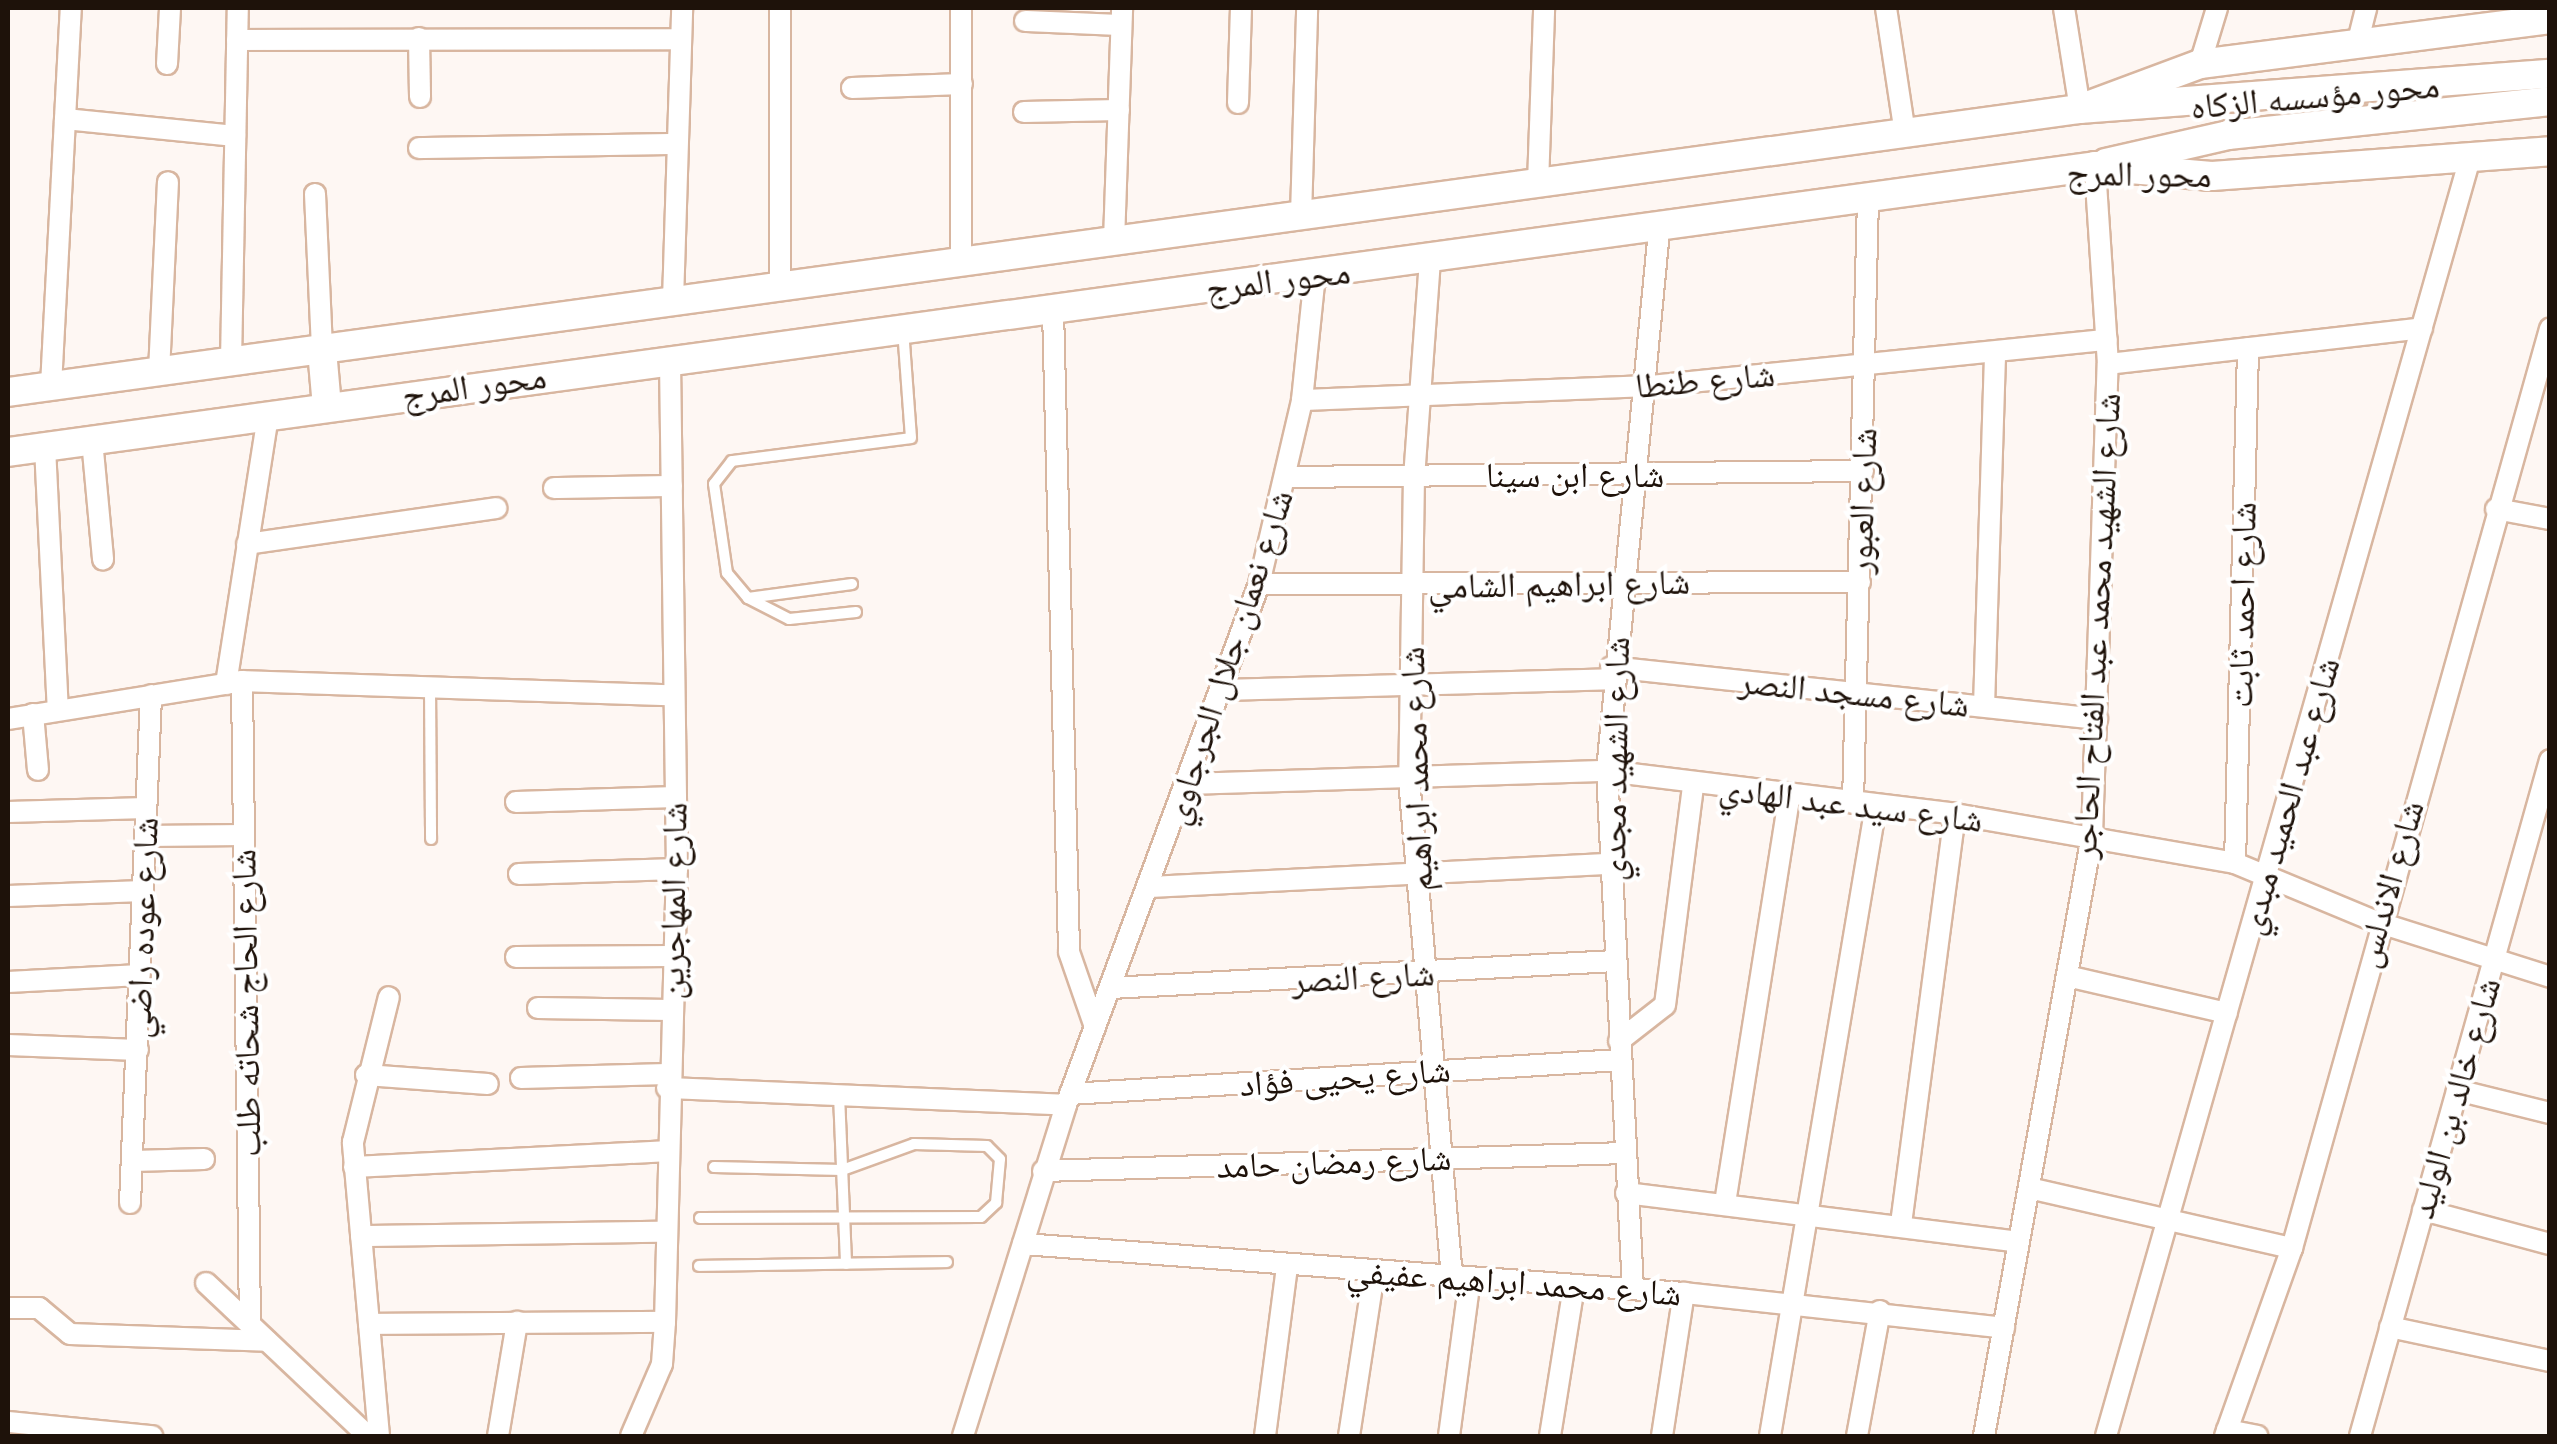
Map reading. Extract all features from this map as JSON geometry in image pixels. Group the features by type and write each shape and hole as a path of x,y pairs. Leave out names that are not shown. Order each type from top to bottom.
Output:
{"main road":[{"path":"2080,109 2200,64 2358,41 2550,20"},
{"name":"محور مؤسسه الزكاه","path":"2080,109 2261,101 2550,74"},
{"name":"محور مؤسسه الزكاه","path":"2094,166 2262,130 2550,101"},
{"name":"محور المرج","path":"8,392 2080,109"},
{"name":"محور المرج","path":"8,452 670,359 1659,231 2094,166 2212,176 2550,151"},
{"path":"322,350 327,406"}],"street":[{"path":"52,386 71,8"},
{"path":"167,64 170,8"},
{"path":"231,362 238,8"},
{"path":"673,301 682,8"},
{"path":"780,8 780,286"},
{"path":"960,8 961,262"},
{"path":"1238,103 1240,8"},
{"path":"1300,216 1307,8"},
{"path":"1538,184 1544,8"},
{"path":"1886,8 1905,134"},
{"path":"2064,8 2080,109"},
{"path":"2200,64 2217,8"},
{"path":"2358,41 2366,8"},
{"path":"1025,20 1121,16 1114,242"},
{"path":"419,38 420,97"},
{"path":"237,40 680,39"},
{"path":"852,88 962,84"},
{"path":"1024,112 1119,110"},
{"path":"65,119 235,136"},
{"path":"419,148 676,144"},
{"name":"شارع عبد الحميد مبدي","path":"2106,1436 2471,155"},
{"name":"شارع الشهيد محمد عبد الفتاح الحاجر","path":"1984,1436 2092,836 2108,364 2094,166"},
{"path":"159,372 168,182"},
{"path":"316,194 322,350"},
{"name":"شارع العبور","path":"1853,803 1867,366 1868,200"},
{"name":"شارع الشهيد مجدي","path":"1633,1289 1607,771 1611,673 1651,386 1659,231"},
{"name":"شارع محمد ابراهيم","path":"1430,260 1414,476 1410,780 1442,1158 1461,1279 1449,1436"},
{"name":"شارع نعمان جلال الجرجاوي","path":"963,1436 1043,1171 1224,690 1259,584 1287,478 1302,400 1315,276"},
{"path":"1053,309 1069,952 1095,1027"},
{"path":"2108,364 2422,328"},
{"name":"شارع الاندلس","path":"2226,1433 2292,1248 2377,922 2550,330"},
{"name":"شارع طنطا","path":"1302,400 1651,386 2106,340"},
{"name":"شارع احمد ثابت","path":"2235,862 2248,348"},
{"path":"1984,706 1995,353"},
{"name":"شارع المهاجرين","path":"631,1436 662,1364 665,1322 665,1151 677,869 670,359"},
{"name":"شارع الحاج شحاته طلب","path":"250,1325 244,835 234,682 247,544 268,415"},
{"path":"92,440 103,559"},
{"path":"45,447 58,710"},
{"name":"شارع ابن سينا","path":"1287,478 1863,471"},
{"path":"554,488 672,486"},
{"path":"247,544 496,508"},
{"path":"2496,509 2550,518"},
{"name":"شارع ابراهيم الشامي","path":"1259,584 1860,582"},
{"name":"شارع مسجد النصر","path":"1224,690 1611,673 1857,692 2097,718"},
{"path":"8,718 234,682 674,695"},
{"name":"شارع عوده راضي","path":"130,1202 151,695"},
{"path":"32,714 38,770"},
{"name":"شارع خالد بن الوليد","path":"2360,1436 2550,760"},
{"name":"شارع سيد عبد الهادي","path":"1188,784 1607,771 1789,797 1954,814 2235,862 2377,922 2492,963 2550,977"},
{"path":"1619,1050 1665,1005 1693,785"},
{"path":"516,802 676,797"},
{"path":"1725,1204 1789,797"},
{"path":"1770,1436 1876,805"},
{"path":"8,812 146,808"},
{"path":"1900,1224 1954,814"},
{"path":"145,836 244,835"},
{"path":"1150,887 1610,864"},
{"path":"519,874 677,869"},
{"path":"8,896 143,891"},
{"path":"516,957 673,956"},
{"name":"شارع النصر","path":"1110,988 1426,975 1615,960"},
{"path":"8,982 140,975"},
{"path":"2068,976 2227,1014"},
{"path":"379,1436 354,1167 366,1075 388,997"},
{"path":"538,1008 670,1010"},
{"path":"8,1045 138,1050"},
{"name":"شارع يحيى فؤاد","path":"521,1078 667,1081 839,1095 1068,1100 1434,1071 1619,1050"},
{"path":"366,1075 488,1084"},
{"path":"2457,1090 2550,1112"},
{"path":"354,1167 665,1151"},
{"name":"شارع رمضان حامد","path":"1043,1171 1624,1153"},
{"path":"133,1161 204,1159"},
{"path":"2029,1188 2292,1248"},
{"path":"1626,1193 1900,1224 2019,1242"},
{"path":"2423,1210 2550,1244"},
{"path":"361,1236 665,1232"},
{"name":"شارع محمد ابراهيم عفيفي","path":"1024,1244 1792,1302 2004,1328"},
{"path":"1264,1436 1287,1266"},
{"path":"1349,1436 1374,1272"},
{"path":"206,1283 368,1436"},
{"path":"1550,1436 1574,1286"},
{"path":"1662,1436 1684,1293"},
{"path":"8,1308 38,1308 70,1334 268,1341"},
{"path":"1857,1436 1880,1311"},
{"path":"498,1436 516,1322"},
{"path":"369,1324 665,1322"},
{"path":"2390,1327 2550,1361"},
{"path":"8,1422 49,1431 152,1436"},
{"path":"2226,1433 2257,1436"}],"lane":[{"path":"856,612 789,619 748,598 723,558 716,474 732,461 912,438 903,328"},
{"path":"748,598 852,584"},
{"path":"430,688 431,839"},
{"path":"839,1095 846,1264"},
{"path":"700,1218 981,1216 996,1203 1000,1159 987,1146 914,1144 842,1170 714,1167"},
{"path":"699,1266 948,1262"}]}
